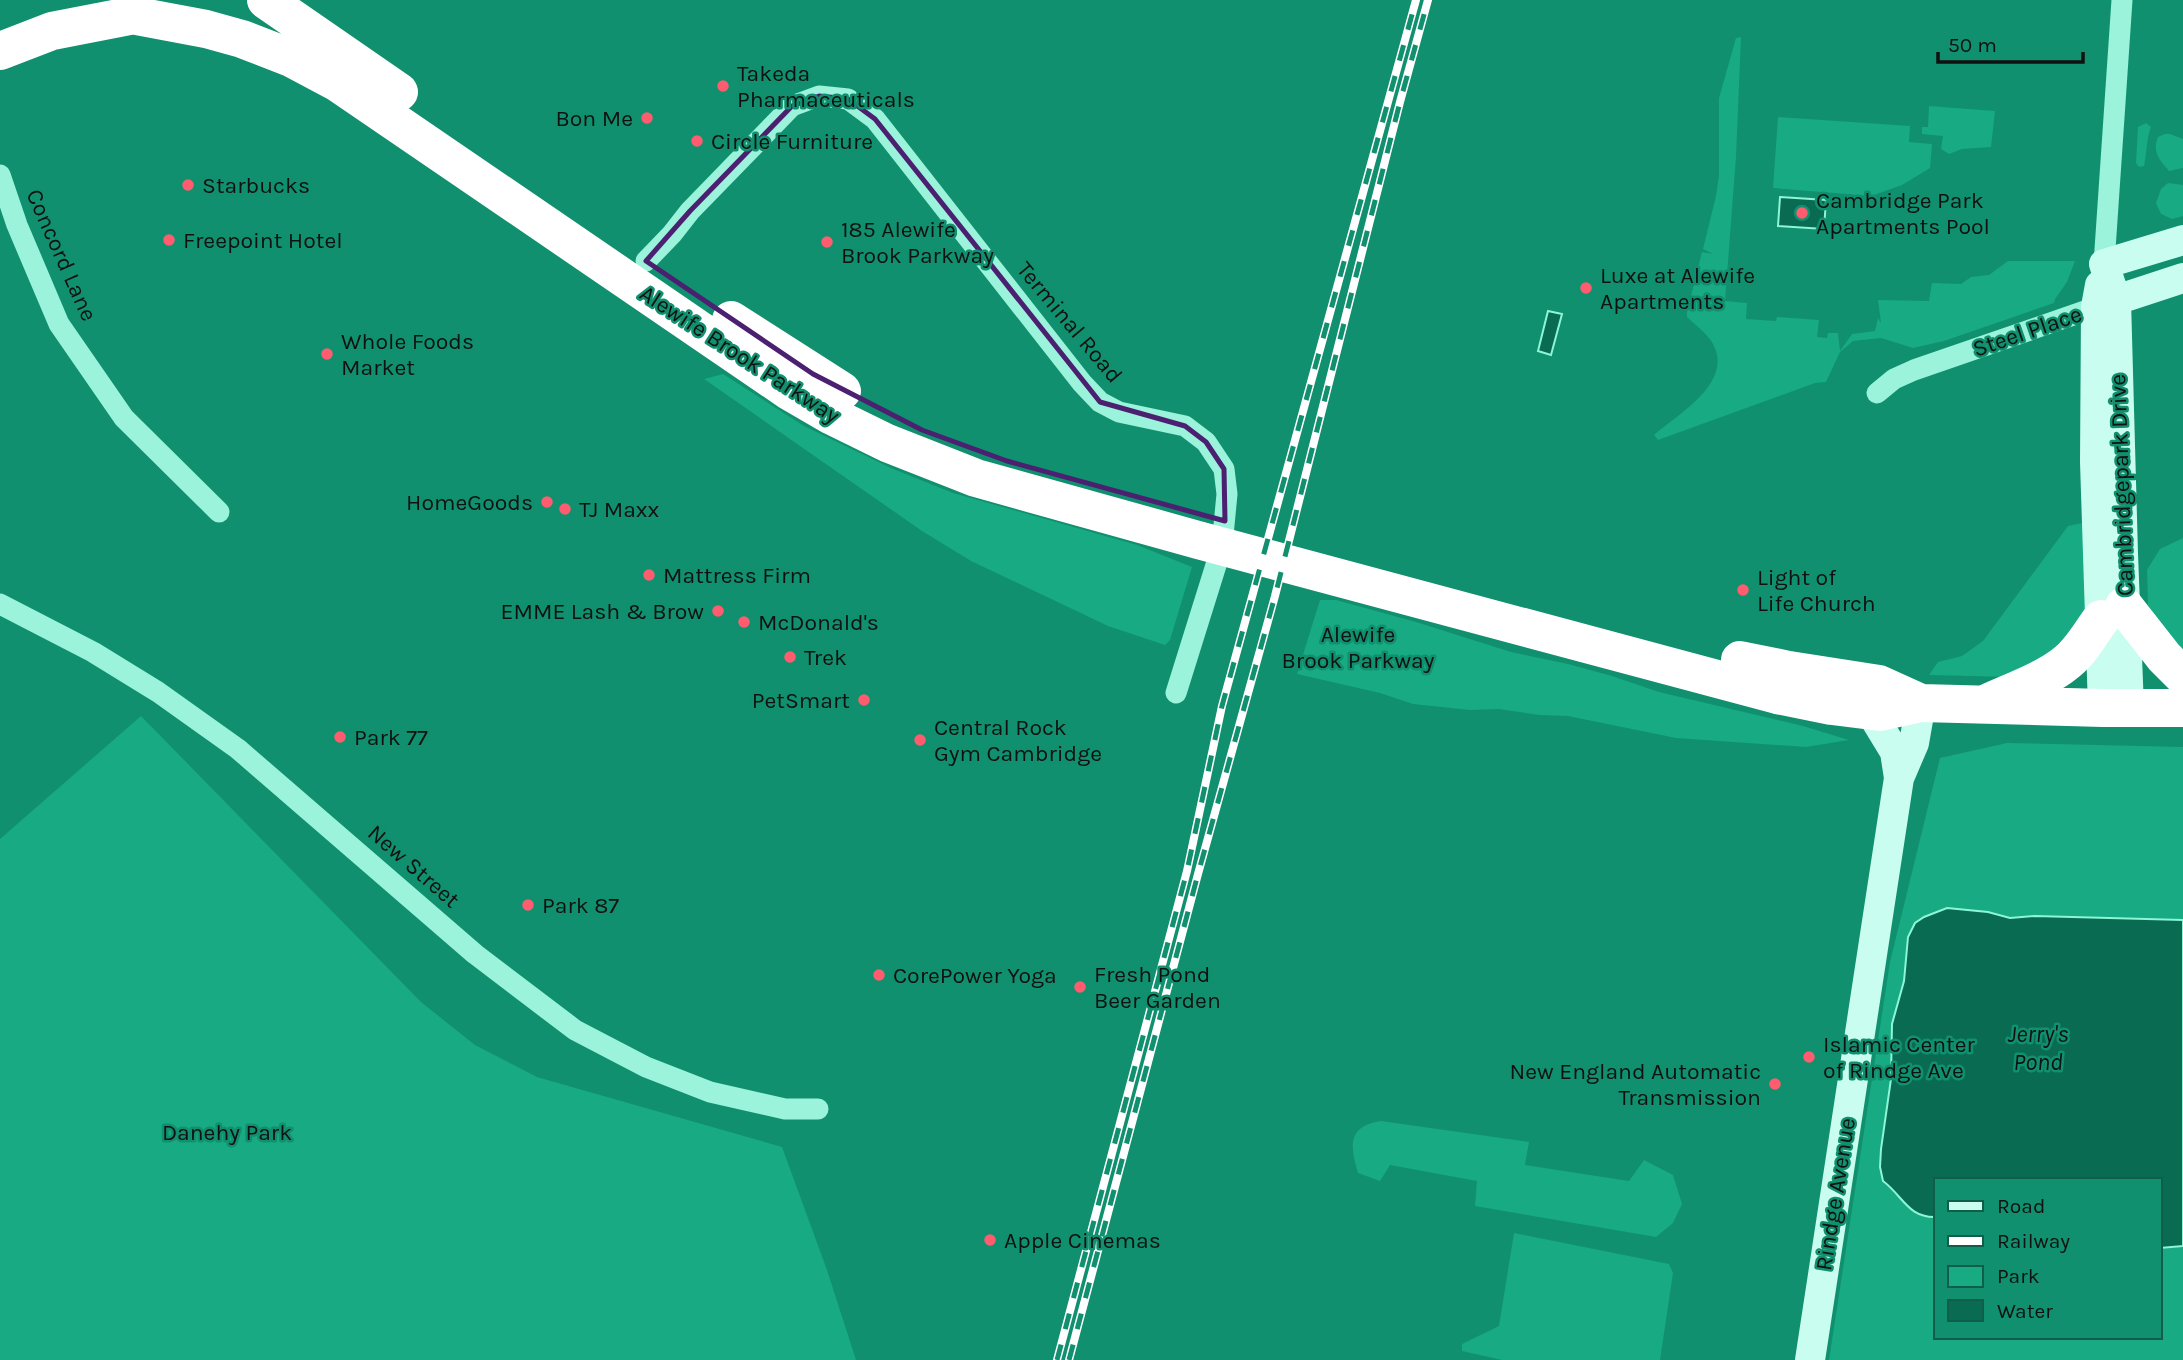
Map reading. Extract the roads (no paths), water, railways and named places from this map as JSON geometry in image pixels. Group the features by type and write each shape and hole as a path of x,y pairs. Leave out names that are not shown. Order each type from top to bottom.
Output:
{"highway":[{"name":"Alewife Brook Parkway","path":"81,0 105,13 206,29 243,39 291,58 338,83 759,372 864,433 976,478 1201,528 1489,606 1755,690 1824,705 1880,712 1921,703 2183,708"},
{"path":"0,51 52,31 153,12 175,0"},
{"name":"Alewife Brook Parkway","path":"266,0 842,392 955,444 1201,528"},
{"name":"Alewife Brook Parkway","path":"1489,606 1789,670 1879,684 1921,703"},
{"path":"1984,705 2060,668 2113,613 2183,676"}],"street":[{"name":"Cambridgepark Drive","path":"2116,708 2113,613 2095,462 2106,304 2104,264 2122,0"},
{"name":"Terminal Road","path":"646,261 690,211 792,106 819,96 848,99 874,119 1082,383 1100,402 1119,412 1185,426 1206,442 1224,469 1227,494 1223,546 1176,692"},
{"name":"Concord Lane","path":"0,175 21,236 59,324 124,418 219,512"},
{"path":"2104,264 2183,240"},
{"name":"Steel Place","path":"1877,393 1894,379 1914,370 2183,278"},
{"name":"New Street","path":"0,604 101,657 158,692 238,749 475,954 575,1030 646,1067 710,1092 785,1109 818,1109"},
{"name":"Rindge Avenue","path":"1811,1360 1899,778 1914,743 1921,703"},
{"name":"Rindge Avenue","path":"1870,711 1895,752 1899,778"}],"water":[{"name":"Cambridge Park Apartments Pool","path":"1780,197 1826,200 1824,229 1778,226"},
{"path":"1548,311 1562,314 1551,355 1538,351"},
{"name":"Jerry's Pond","path":"1947,908 1988,912 2010,918 2035,916 2183,920 2183,1246 2162,1248 2162,1178 1934,1178 1934,1217 1912,1210 1883,1181 1880,1167 1881,1149 1891,1079 1892,1024 1904,981 1908,937 1915,923"}],"railway":[{"path":"1057,1360 1187,871 1222,706 1416,0"},
{"path":"1069,1360 1275,596 1428,0"}],"place":[{"name":"Takeda Pharmaceuticals","path":"723,86"},
{"name":"Bon Me","path":"647,118"},
{"name":"Circle Furniture","path":"697,141"},
{"name":"Starbucks","path":"188,185"},
{"name":"Cambridge Park Apartments Pool","path":"1802,213"},
{"name":"Freepoint Hotel","path":"169,240"},
{"name":"185 Alewife Brook Parkway","path":"827,242"},
{"name":"Luxe at Alewife Apartments","path":"1586,288"},
{"name":"Whole Foods Market","path":"327,354"},
{"name":"HomeGoods","path":"547,502"},
{"name":"TJ Maxx","path":"565,509"},
{"name":"Mattress Firm","path":"649,575"},
{"name":"Light of Life Church","path":"1743,590"},
{"name":"EMME Lash & Brow","path":"718,611"},
{"name":"McDonald's","path":"744,622"},
{"name":"Trek","path":"790,657"},
{"name":"PetSmart","path":"864,700"},
{"name":"Park 77","path":"340,737"},
{"name":"Central Rock Gym Cambridge","path":"920,740"},
{"name":"Park 87","path":"528,905"},
{"name":"CorePower Yoga","path":"879,975"},
{"name":"Fresh Pond Beer Garden","path":"1080,987"},
{"name":"Islamic Center of Rindge Ave","path":"1809,1057"},
{"name":"New England Automatic Transmission","path":"1775,1084"},
{"name":"Apple Cinemas","path":"990,1240"}],"park label":[{"name":"Danehy Park","path":"227,1132"}]}
